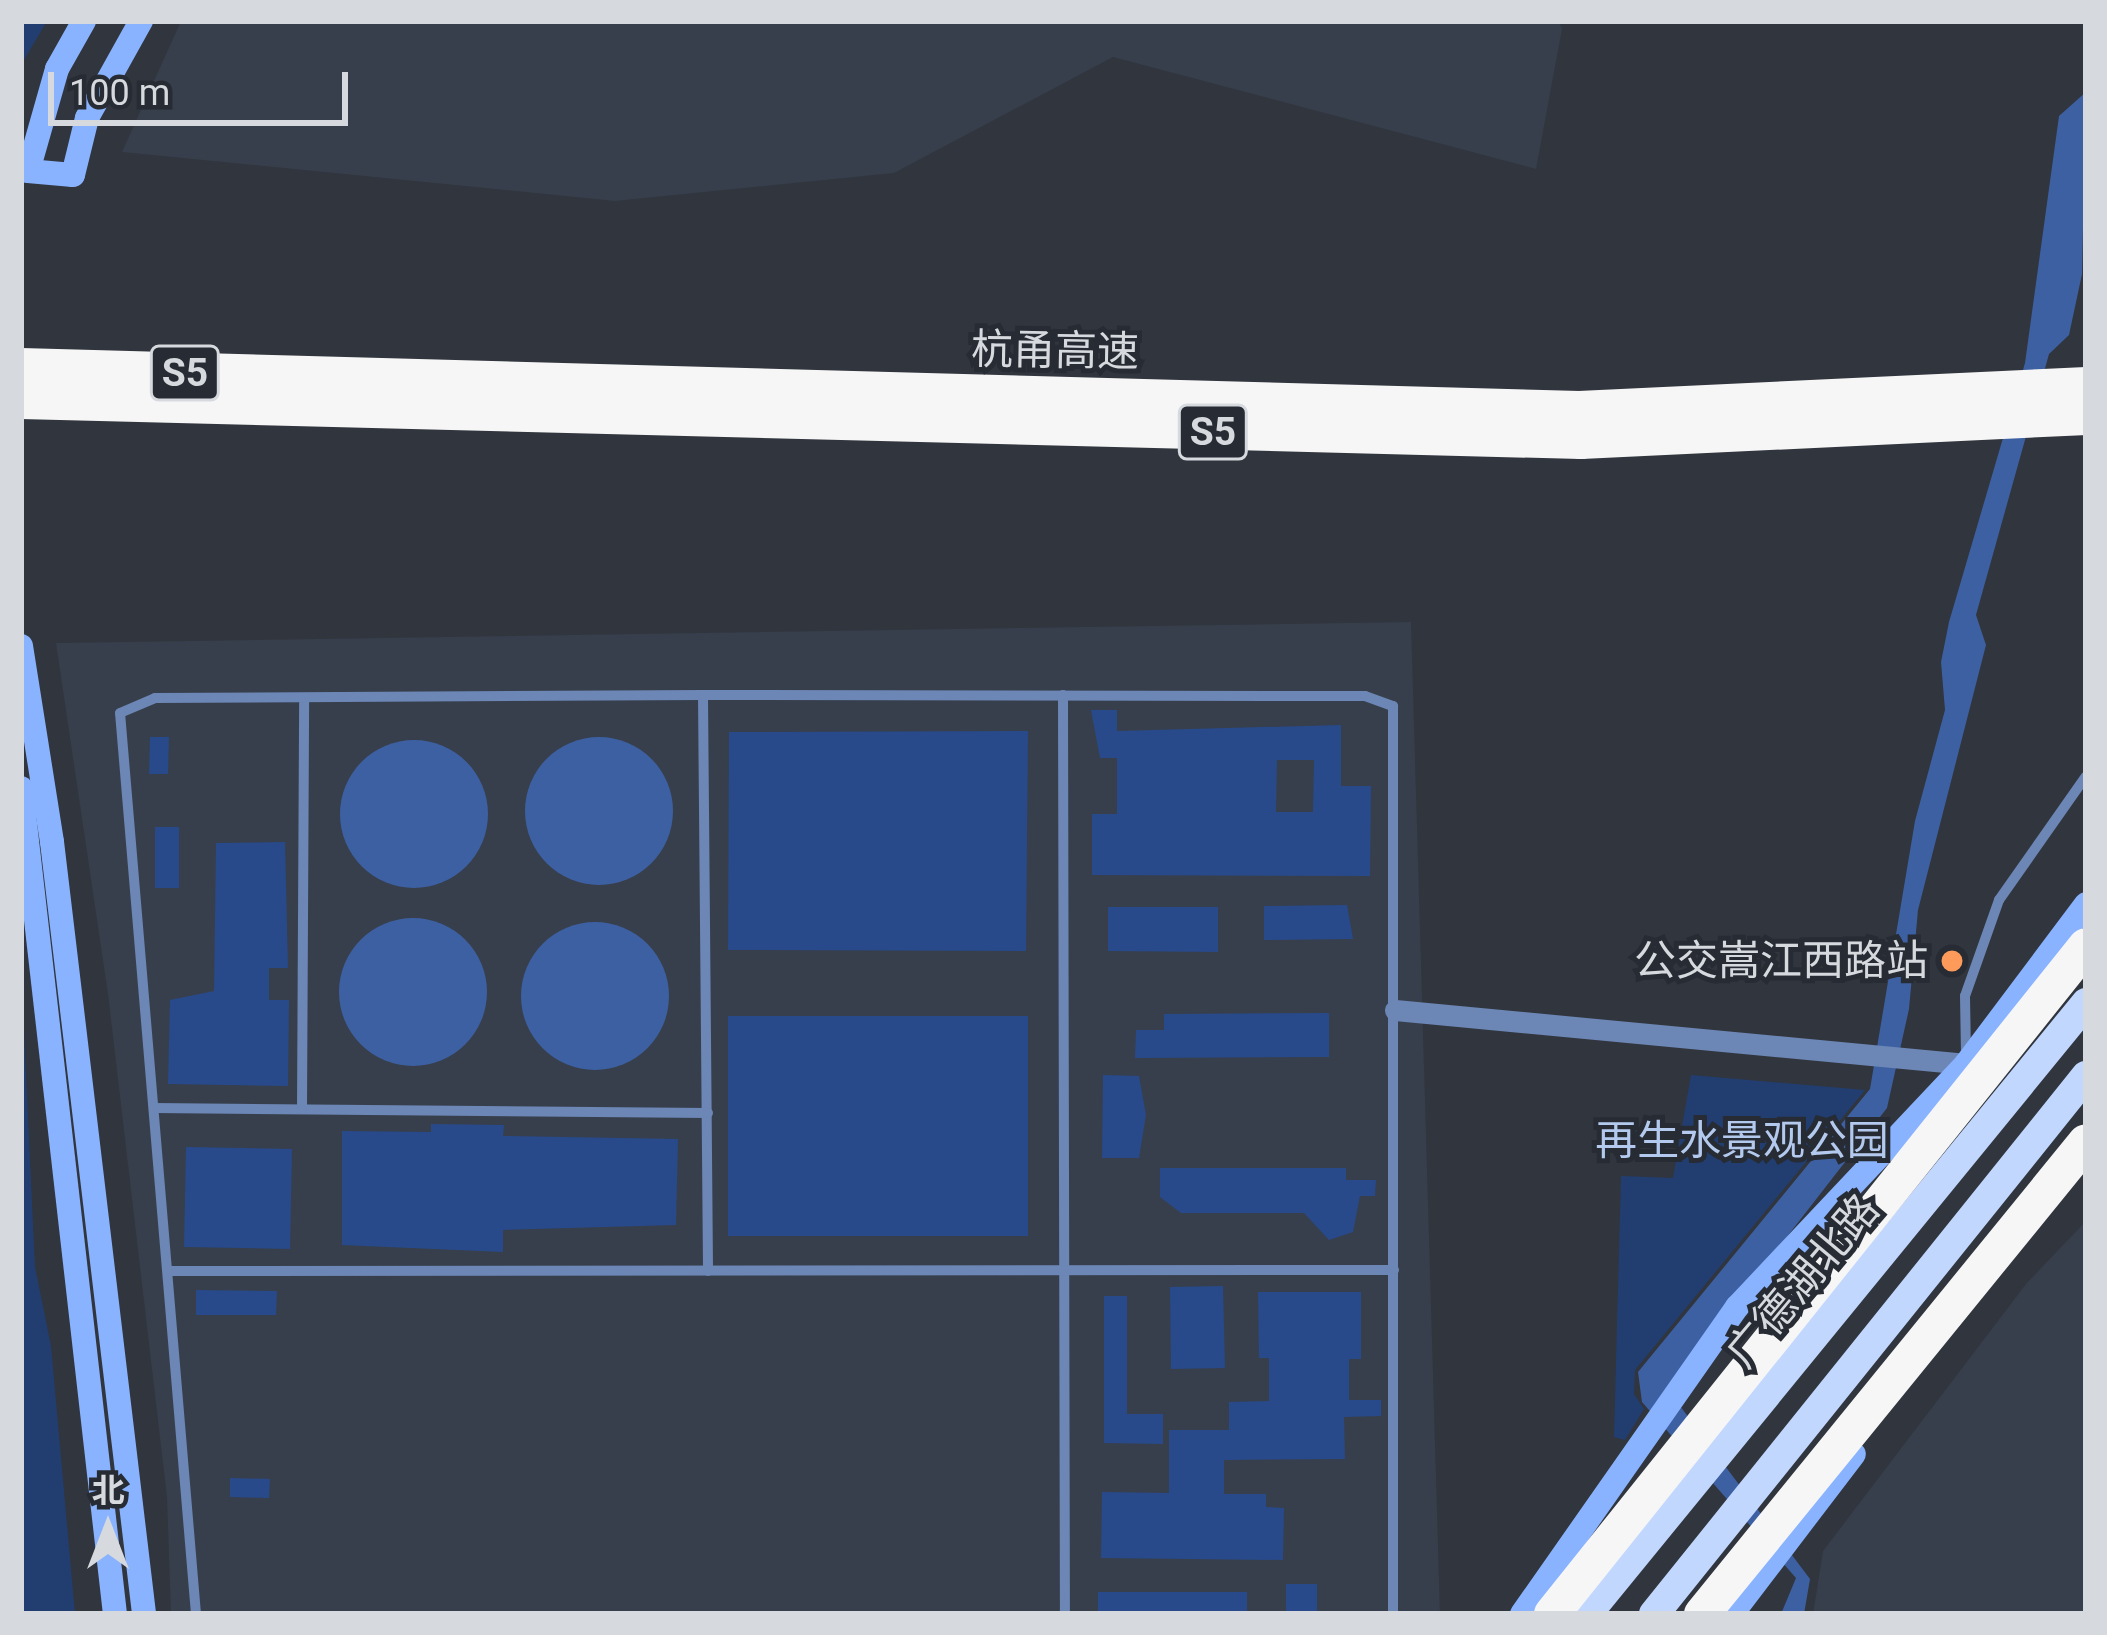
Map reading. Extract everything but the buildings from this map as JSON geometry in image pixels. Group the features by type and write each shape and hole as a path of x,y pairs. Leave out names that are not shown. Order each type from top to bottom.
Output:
{"highway":[{"name":"杭甬高速","path":"21,366 344,396 1581,441 2086,417"},
{"name":"杭甬高速","path":"21,401 344,396 1579,409 2086,386"},
{"path":"1552,1614 2086,946"},
{"path":"1702,1614 2086,1142"}],"main road":[{"name":"广德湖北路","path":"1586,1614 2086,1003"},
{"name":"广德湖北路","path":"1654,1614 2086,1076"}],"street":[{"path":"84,21 43,107 28,171 74,175 87,118 141,21"},
{"path":"21,646 52,842 144,1614"},
{"path":"21,788 115,1614"},
{"path":"1522,1614 1737,1307 1966,1064 2086,904"},
{"path":"1395,1010 1966,1064"},
{"path":"1732,1614 2016,1242 2086,1169"}],"lane":[{"path":"703,695 708,1271"},
{"path":"1064,695 1065,1614"},
{"path":"196,1614 171,1271 120,713 155,698 1064,695 1365,696 1393,706 1393,1614"},
{"path":"302,1109 304,698"},
{"path":"1966,1064 1965,996 1999,900 2086,776"},
{"path":"154,1108 708,1113"},
{"path":"171,1271 1394,1270"}],"shaded area":[{"path":"181,21 1559,21 1562,29 1536,169 1113,57 894,173 615,201 122,152"},
{"path":"2086,92 2082,274 2069,335 2049,354 1976,615 1986,645 1918,910 1909,1009 1887,1108 1668,1390 1810,1579 1804,1614 1781,1614 1796,1578 1642,1402 1638,1372 1870,1089 1915,821 1945,710 1941,662 1949,622 2025,363 2059,116"},
{"path":"1411,622 1440,1614 171,1614 167,1497 108,994 56,643"},
{"path":"599,737 627,742 651,759 668,783 673,811 668,839 651,863 627,880 599,885 571,880 547,863 530,839 525,811 530,783 547,759 571,742"},
{"path":"414,740 442,745 466,762 483,786 488,814 483,842 466,866 442,883 414,888 386,883 362,866 345,842 340,814 345,786 362,762 386,745"},
{"path":"413,918 441,923 465,940 482,964 487,992 482,1020 465,1044 441,1061 413,1066 385,1061 361,1044 344,1020 339,992 344,964 361,940 385,923"},
{"path":"595,922 623,927 647,944 664,968 669,996 664,1024 647,1048 623,1065 595,1070 567,1065 543,1048 526,1024 521,996 526,968 543,944 567,927"},
{"path":"2086,1221 2086,1614 1813,1614 1823,1551 2026,1284"}],"green space":[{"path":"21,21 47,21 21,65"},
{"path":"21,968 35,1267 51,1346 75,1614 21,1614"},
{"name":"再生水景观公园","path":"1691,1075 1865,1090 1635,1370 1634,1394 1644,1409 1625,1440 1614,1437 1621,1176 1673,1178"}],"place":[{"name":"公交嵩江西路站","path":"1952,961"}]}
